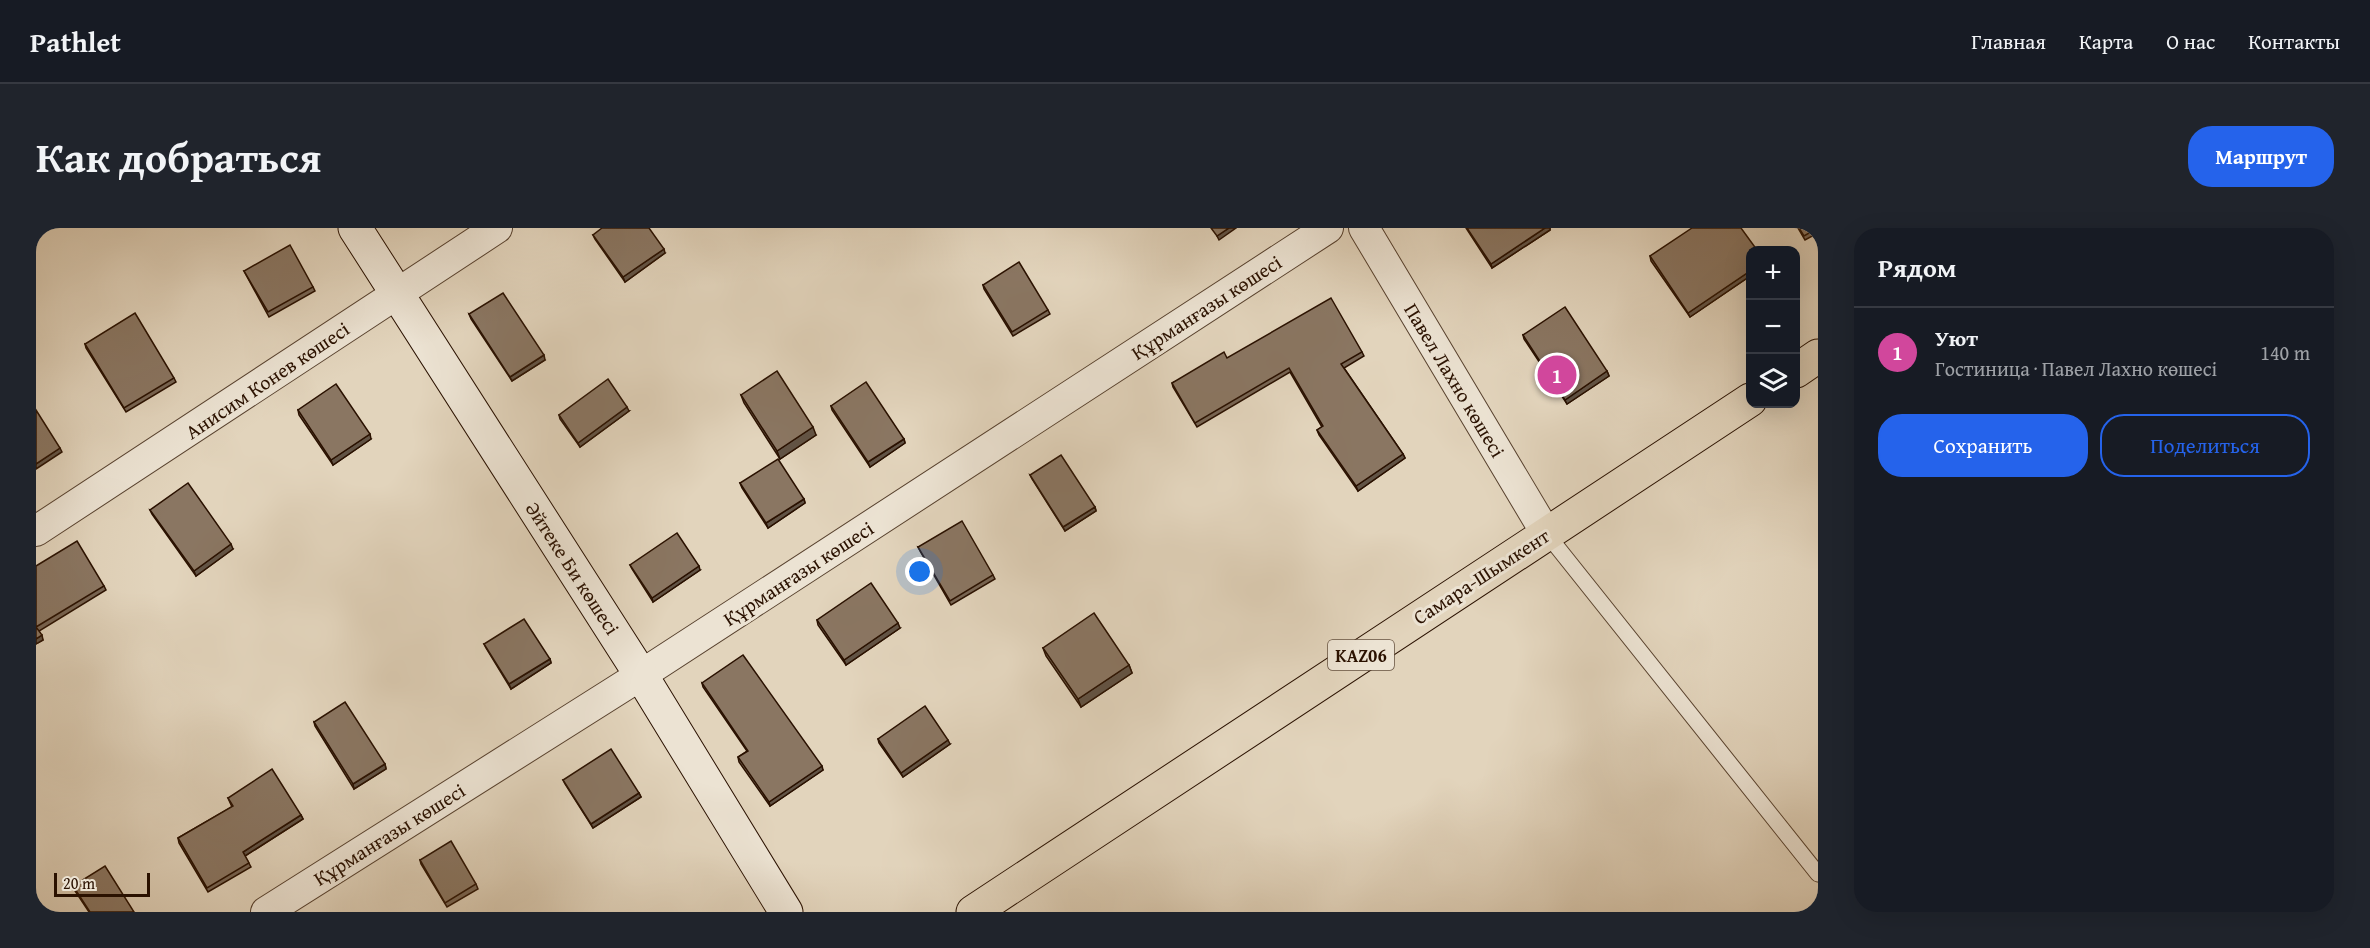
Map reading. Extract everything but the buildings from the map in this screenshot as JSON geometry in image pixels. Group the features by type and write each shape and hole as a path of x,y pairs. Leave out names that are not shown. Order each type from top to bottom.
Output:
{"highway":[{"path":"1800,368 1818,356"},
{"name":"Самара-Шымкент","path":"973,912 1746,403"}],"main road":[{"name":"Әйтеке Би көшесі","path":"355,228 641,675 786,912"}],"street":[{"name":"Анисим Конев көшесі","path":"36,531 497,228"},
{"name":"Құрманғазы көшесі","path":"266,912 641,675 1328,228"},
{"name":"Павел Лахно көшесі","path":"1364,228 1546,533"}],"lane":[{"path":"1546,533 1818,874"}],"place":[{"name":"Уют","path":"1557,375"}]}
